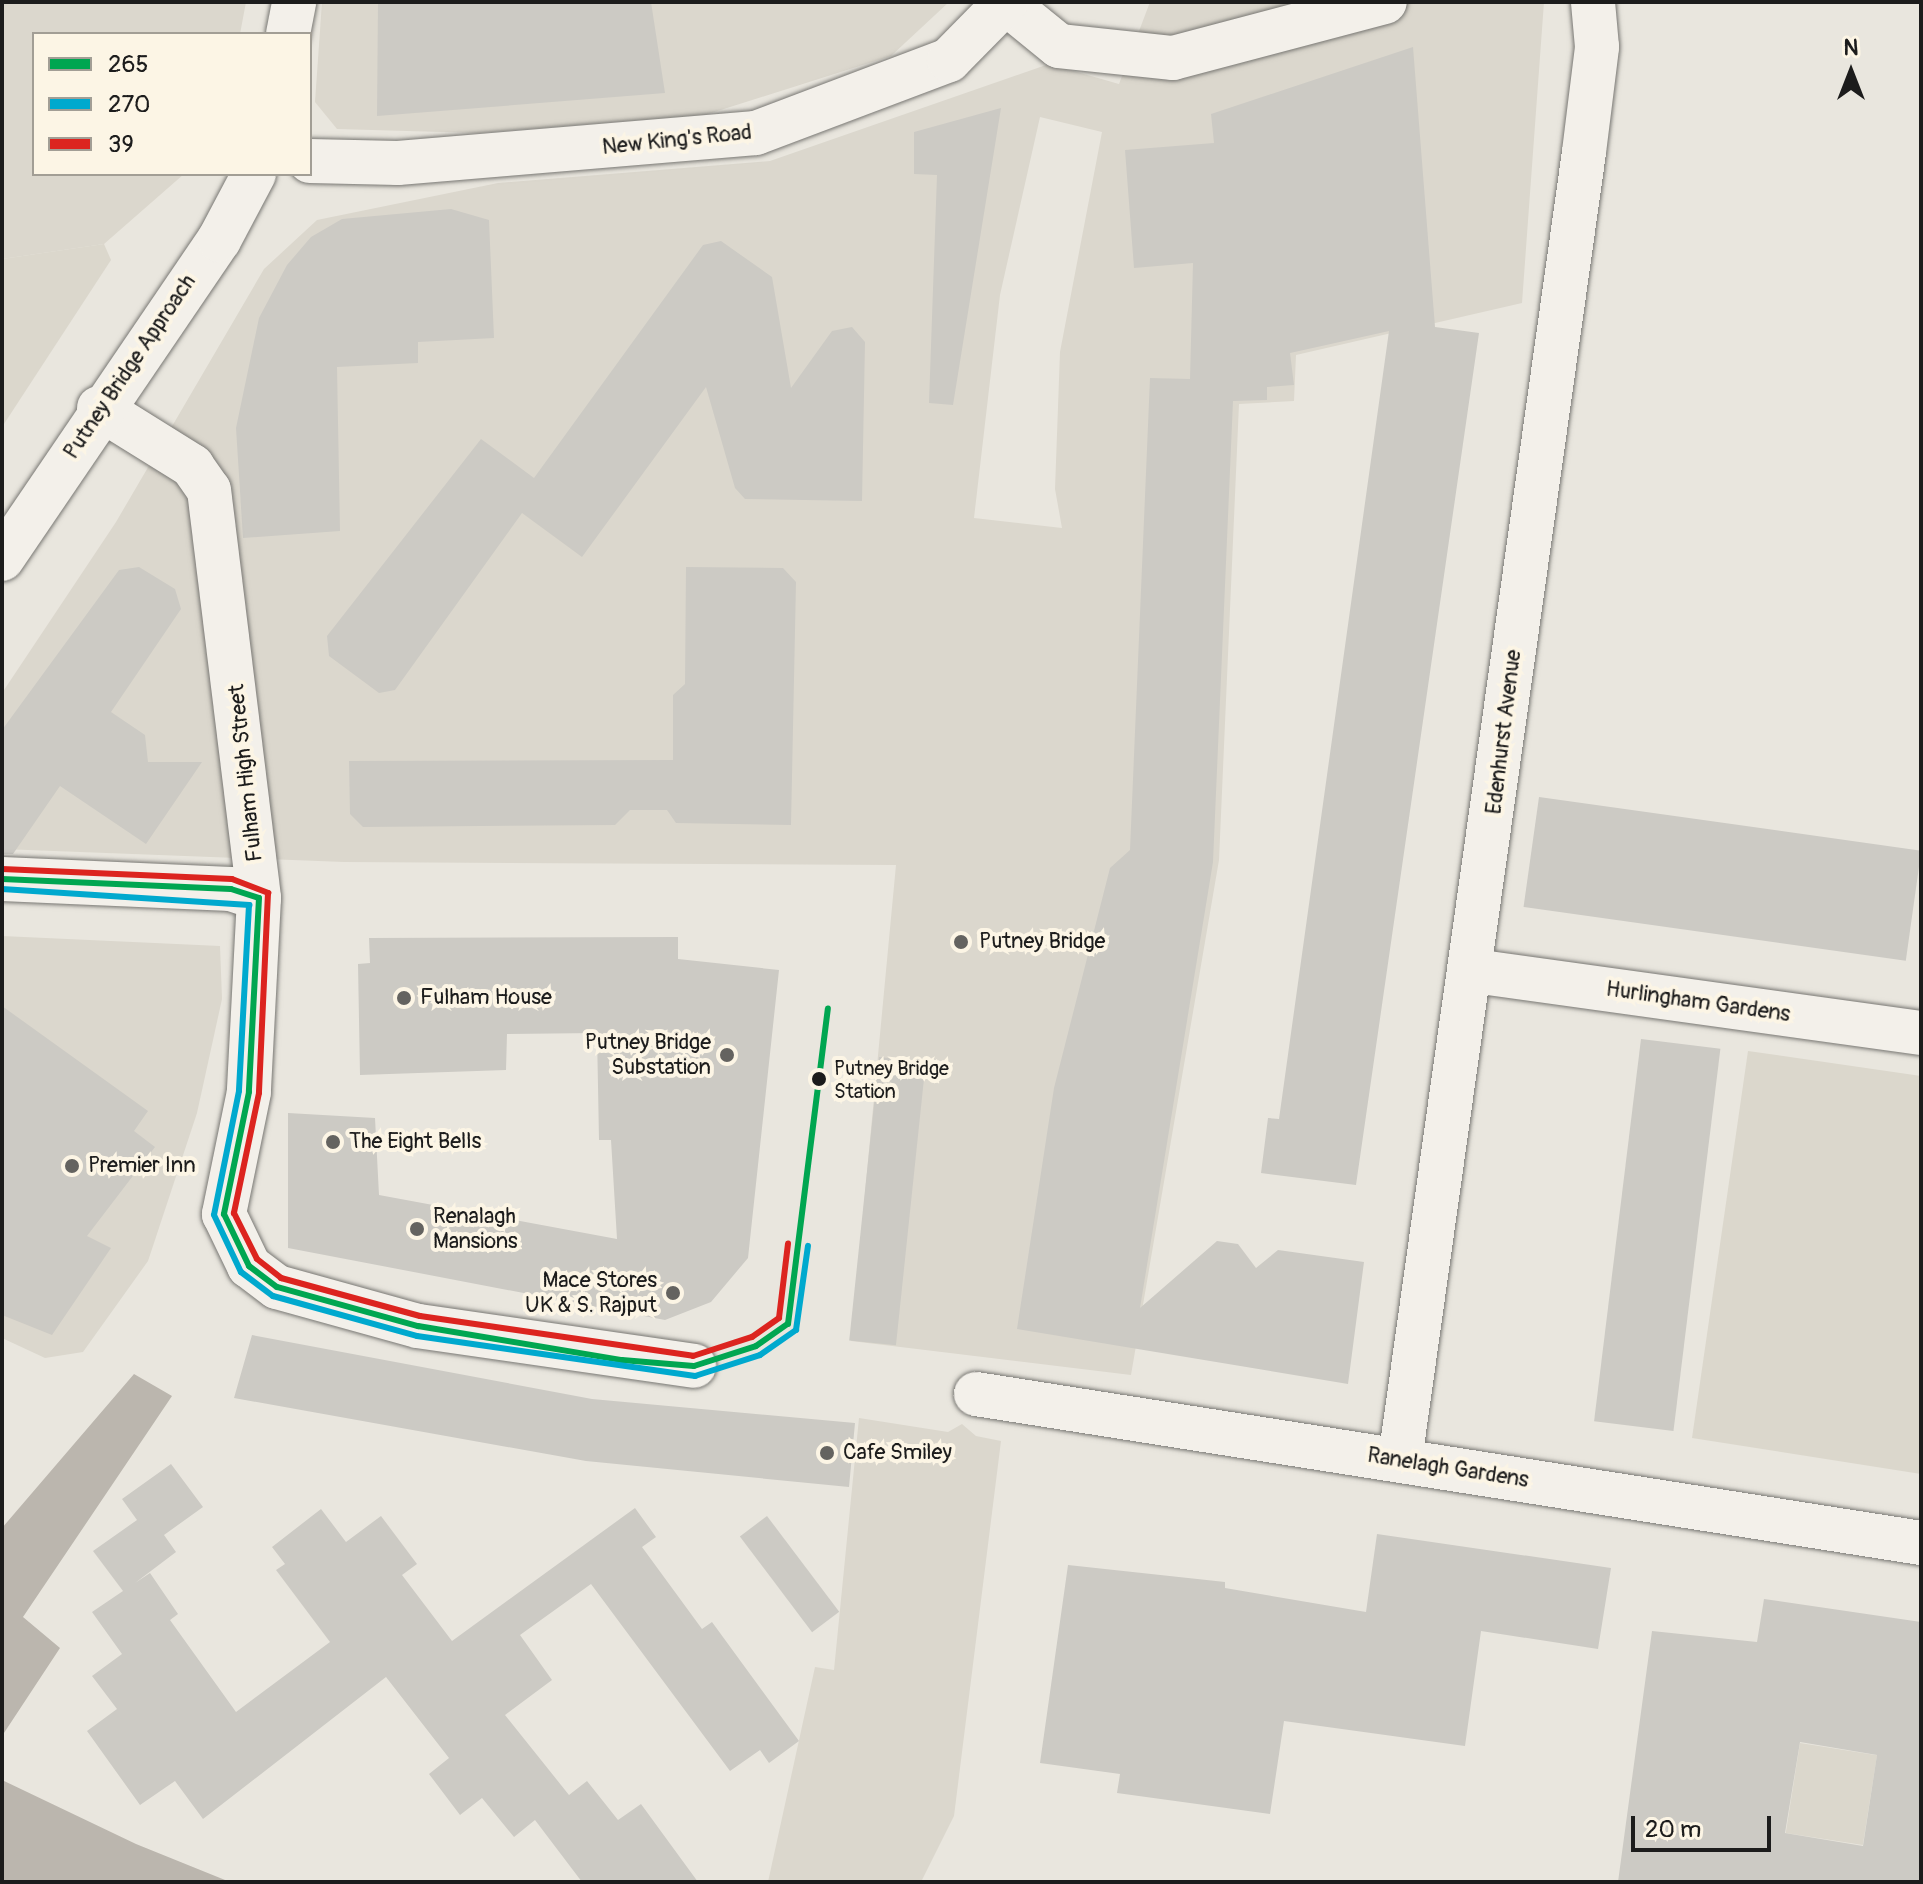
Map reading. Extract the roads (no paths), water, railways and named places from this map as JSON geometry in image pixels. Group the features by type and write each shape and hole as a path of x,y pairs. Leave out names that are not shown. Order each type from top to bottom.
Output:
{"street":[{"path":"288,32 294,2"},
{"path":"1006,2 1059,46 1173,58 1385,2"},
{"name":"New King's Road","path":"312,161 398,163 756,133 949,60 1006,2"},
{"name":"Edenhurst Avenue","path":"1400,1460 1474,971 1597,47 1593,2"},
{"name":"Putney Bridge Approach","path":"2,559 99,408 219,240 253,176"},
{"name":"Fulham High Street","path":"99,408 192,466 209,490 259,898 249,1092 225,1202 233,1239 249,1266 277,1287 418,1326 694,1366"},
{"path":"2,879 231,889 259,898"},
{"name":"Hurlingham Gardens","path":"1474,971 1921,1033"},
{"name":"Ranelagh Gardens","path":"976,1394 1921,1543"}],"place":[{"name":"Putney Bridge","path":"961,942"},
{"name":"Fulham House","path":"404,998"},
{"name":"Putney Bridge Substation","path":"727,1055"},
{"name":"Putney Bridge Station","path":"819,1079"},
{"name":"The Eight Bells","path":"333,1142"},
{"name":"Premier Inn","path":"72,1166"},
{"name":"Renalagh Mansions","path":"417,1229"},
{"name":"Mace Stores UK & S. Rajput","path":"673,1293"},
{"name":"Cafe Smiley","path":"827,1453"}]}
